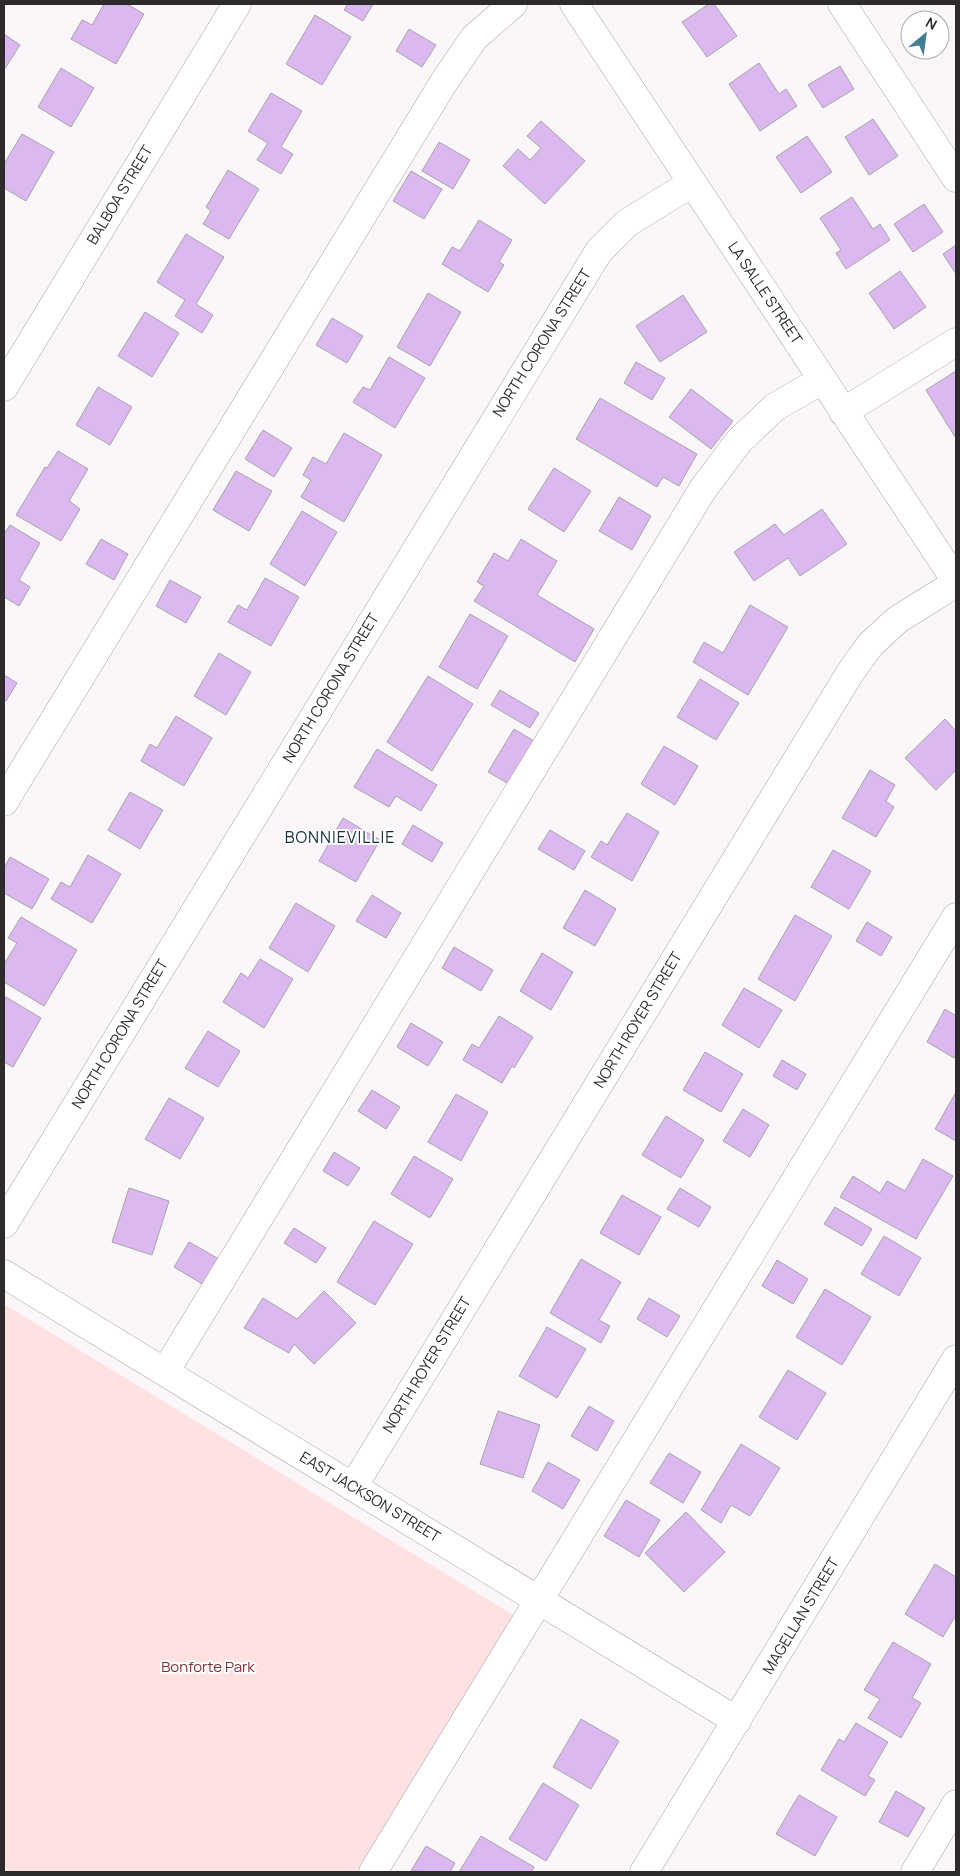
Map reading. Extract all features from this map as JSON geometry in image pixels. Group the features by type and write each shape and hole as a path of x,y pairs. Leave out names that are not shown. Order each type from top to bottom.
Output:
{"street":[{"name":"BALBOA STREET","path":"4,387 236,4"},
{"path":"4,802 444,82 474,38 513,4"},
{"name":"LA SALLE STREET","path":"574,4 956,582"},
{"path":"842,4 956,178"},
{"name":"NORTH CORONA STREET","path":"4,1224 599,251 627,224 692,183"},
{"path":"843,412 956,342"},
{"path":"165,1372 703,489 739,441 775,407 822,380"},
{"name":"NORTH ROYER STREET","path":"353,1487 850,673 870,645 897,620 956,582"},
{"path":"373,1872 956,917"},
{"name":"EAST JACKSON STREET","path":"4,1274 737,1721"},
{"name":"MAGELLAN STREET","path":"644,1872 956,1359"},
{"path":"914,1872 956,1804"}],"green space":[{"name":"Bonforte Park","path":"4,1304 515,1616 359,1872 4,1872"}],"building":[{"path":"104,4 127,4 144,14 116,64 71,39 82,20 92,25"},
{"path":"348,4 373,4 363,21 344,10"},
{"path":"709,4 714,4 737,36 707,57 682,22"},
{"path":"315,15 351,37 322,85 286,64"},
{"path":"409,29 436,45 422,67 396,51"},
{"path":"4,34 20,45 4,70"},
{"path":"759,63 779,94 786,89 797,106 760,131 729,84"},
{"path":"840,66 854,89 823,108 808,85"},
{"path":"61,68 94,88 71,127 38,107"},
{"path":"271,93 302,111 281,147 293,154 281,174 257,160 268,143 248,131"},
{"path":"873,119 898,156 869,175 845,137"},
{"path":"541,121 585,161 545,204 503,166 518,149 530,160 541,148 527,136"},
{"path":"22,134 54,152 26,201 4,188 4,164"},
{"path":"807,136 832,172 801,193 776,157"},
{"path":"439,142 470,160 453,189 422,171"},
{"path":"228,170 259,189 229,239 203,224 211,211 206,207"},
{"path":"411,171 442,189 424,219 393,201"},
{"path":"852,197 873,229 880,224 890,240 846,269 836,253 841,250 820,218"},
{"path":"924,204 943,232 913,252 894,224"},
{"path":"479,220 512,240 499,262 504,265 488,292 442,264 452,247 460,251"},
{"path":"186,234 224,257 196,304 213,315 202,333 175,316 185,300 157,282"},
{"path":"956,245 956,274 943,254"},
{"path":"900,271 926,307 894,329 869,293"},
{"path":"428,293 461,312 430,366 397,347"},
{"path":"683,295 707,332 660,362 636,326"},
{"path":"145,312 179,333 152,377 118,356"},
{"path":"332,318 363,336 347,363 316,345"},
{"path":"389,357 425,378 395,428 353,402 363,387 370,390"},
{"path":"636,362 665,378 652,400 624,383"},
{"path":"956,371 956,436 955,437 926,390"},
{"path":"98,387 132,407 110,445 76,425"},
{"path":"691,389 733,421 711,449 669,417"},
{"path":"600,398 697,454 679,486 663,477 657,487 576,439"},
{"path":"263,430 292,448 274,477 245,459"},
{"path":"344,433 382,455 344,522 301,497 311,480 303,475 313,457 326,464"},
{"path":"58,451 88,469 69,501 80,509 61,541 16,515 45,467 47,468"},
{"path":"554,468 591,491 564,532 528,509"},
{"path":"236,471 272,491 249,531 213,510"},
{"path":"619,497 651,516 632,550 599,531"},
{"path":"822,509 847,544 800,576 788,558 754,581 734,552 775,524 784,535"},
{"path":"302,511 337,532 305,586 270,564"},
{"path":"10,525 40,543 19,580 30,587 19,606 4,597 4,534"},
{"path":"101,539 128,554 114,580 86,564"},
{"path":"521,539 557,561 537,595 594,629 575,662 474,601 484,586 477,582 494,553 508,561"},
{"path":"265,578 299,597 271,646 228,622 238,605 247,610"},
{"path":"170,580 201,597 186,623 156,606"},
{"path":"750,605 788,627 748,695 693,662 704,642 723,653"},
{"path":"470,614 508,636 477,689 439,667"},
{"path":"219,653 251,672 226,715 194,696"},
{"path":"4,675 17,683 6,701 4,699"},
{"path":"428,676 473,704 432,771 387,742"},
{"path":"700,679 739,703 716,740 677,717"},
{"path":"500,690 539,713 530,728 491,705"},
{"path":"176,716 212,738 184,786 141,761 150,744 157,748"},
{"path":"945,719 956,731 956,770 936,790 905,758"},
{"path":"514,729 534,741 509,784 488,772"},
{"path":"664,746 698,766 675,805 641,784"},
{"path":"377,749 437,785 421,811 396,796 389,807 354,787"},
{"path":"870,770 895,785 886,801 894,807 876,837 842,818"},
{"path":"130,792 163,810 140,849 108,830"},
{"path":"627,813 659,832 632,881 591,857 601,841 607,845"},
{"path":"343,818 380,840 356,882 319,861"},
{"path":"413,825 443,843 432,862 402,844"},
{"path":"550,830 585,851 574,870 538,849"},
{"path":"833,850 871,871 849,909 811,887"},
{"path":"88,855 121,874 92,923 51,899 61,882 70,887"},
{"path":"10,857 49,879 32,909 4,893 4,868"},
{"path":"585,890 616,909 595,946 563,928"},
{"path":"372,895 401,913 386,938 356,921"},
{"path":"296,903 335,926 308,972 269,948"},
{"path":"795,915 832,936 795,1001 758,979"},
{"path":"21,917 77,950 44,1006 4,982 4,964 17,943 8,938"},
{"path":"867,922 892,937 881,956 856,941"},
{"path":"454,947 493,970 481,991 442,968"},
{"path":"542,953 573,972 551,1010 520,991"},
{"path":"260,959 293,979 264,1028 223,1002 241,973 248,978"},
{"path":"744,988 782,1010 759,1048 722,1025"},
{"path":"6,997 41,1018 13,1067 4,1062 4,1001"},
{"path":"945,1009 956,1016 956,1053 954,1058 927,1042"},
{"path":"499,1016 533,1037 514,1068 512,1066 502,1083 463,1060 472,1044 479,1048"},
{"path":"411,1023 443,1042 428,1066 397,1047"},
{"path":"208,1031 240,1051 218,1087 185,1068"},
{"path":"705,1052 743,1074 721,1112 683,1090"},
{"path":"782,1060 806,1074 797,1090 773,1076"},
{"path":"372,1090 400,1107 386,1129 358,1111"},
{"path":"956,1092 956,1141 935,1129"},
{"path":"456,1094 488,1112 461,1161 428,1142"},
{"path":"169,1098 204,1118 180,1159 145,1139"},
{"path":"743,1109 769,1125 750,1157 723,1141"},
{"path":"666,1116 704,1140 681,1178 642,1155"},
{"path":"334,1152 360,1168 348,1186 323,1171"},
{"path":"414,1156 453,1179 430,1218 391,1194"},
{"path":"923,1159 953,1176 916,1239 840,1197 853,1176 880,1193 887,1181 905,1191"},
{"path":"129,1188 169,1201 152,1255 112,1242"},
{"path":"680,1188 711,1207 699,1227 667,1209"},
{"path":"622,1195 661,1217 639,1255 600,1233"},
{"path":"835,1207 872,1229 862,1246 824,1224"},
{"path":"374,1221 413,1244 375,1305 337,1282"},
{"path":"294,1228 326,1248 316,1263 284,1243"},
{"path":"884,1236 921,1258 899,1296 861,1274"},
{"path":"189,1242 219,1259 204,1285 174,1267"},
{"path":"581,1259 621,1282 599,1320 610,1326 601,1343 550,1313"},
{"path":"777,1260 808,1279 793,1304 762,1286"},
{"path":"825,1289 871,1317 842,1365 796,1337"},
{"path":"324,1291 356,1323 314,1364 294,1344 289,1353 244,1328 263,1298 297,1319"},
{"path":"649,1298 680,1316 667,1337 637,1319"},
{"path":"547,1327 586,1349 557,1398 519,1376"},
{"path":"788,1370 826,1393 797,1440 759,1417"},
{"path":"589,1406 614,1421 597,1451 571,1436"},
{"path":"498,1411 540,1425 523,1478 480,1464"},
{"path":"741,1444 780,1468 750,1516 731,1505 721,1523 701,1510"},
{"path":"669,1453 701,1472 683,1503 650,1483"},
{"path":"548,1462 580,1480 563,1509 532,1491"},
{"path":"626,1500 660,1520 639,1557 604,1536"},
{"path":"686,1512 725,1552 684,1592 645,1553"},
{"path":"935,1564 956,1577 956,1615 943,1637 905,1614"},
{"path":"893,1642 931,1664 912,1698 921,1703 901,1738 868,1718 880,1699 864,1690"},
{"path":"581,1719 619,1741 591,1789 553,1767"},
{"path":"856,1723 888,1742 868,1776 875,1780 865,1796 821,1770 839,1739 844,1742"},
{"path":"543,1783 579,1805 546,1861 509,1839"},
{"path":"896,1791 925,1808 908,1837 879,1822"},
{"path":"799,1795 837,1817 815,1856 776,1834"},
{"path":"481,1836 534,1867 531,1872 459,1872"},
{"path":"426,1846 455,1863 450,1872 411,1871"}],"district":[{"name":"BONNIEVILLIE","path":"340,837"}]}
